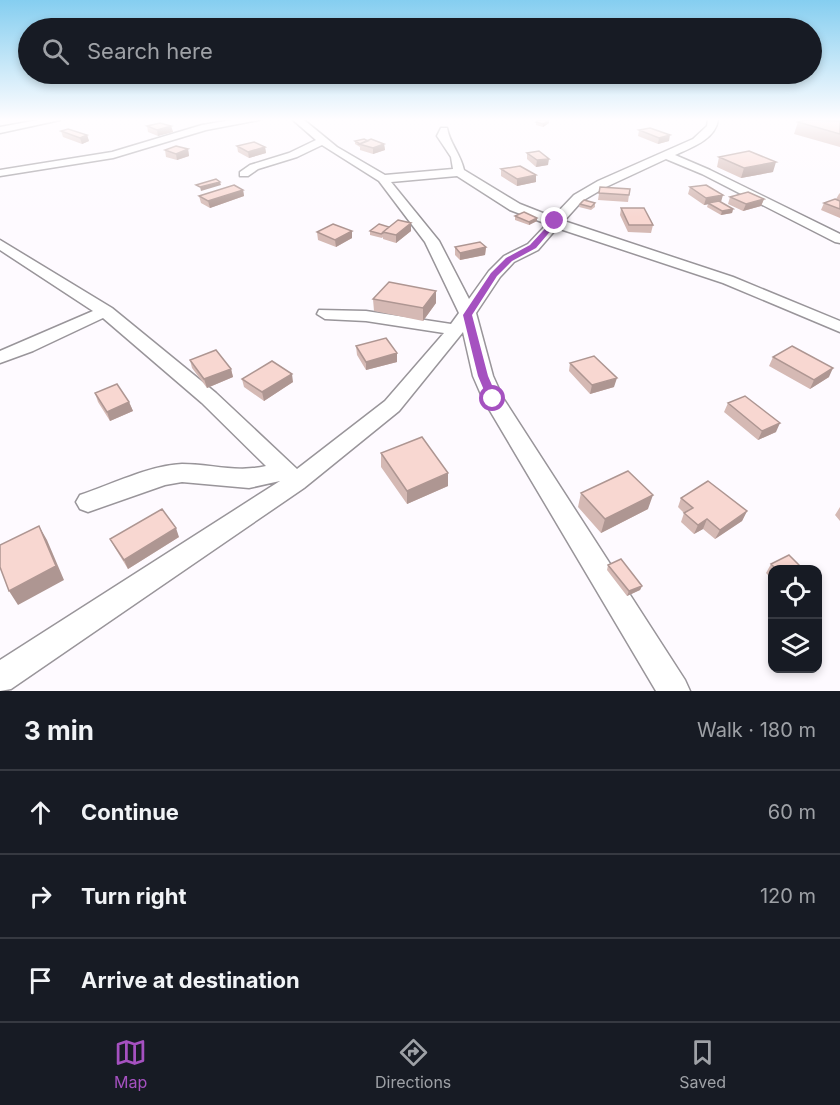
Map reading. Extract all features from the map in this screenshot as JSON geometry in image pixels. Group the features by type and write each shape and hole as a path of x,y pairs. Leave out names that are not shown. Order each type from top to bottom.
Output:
{"street":[{"path":"0,173 122,152"},
{"path":"244,174 254,167 299,152"},
{"path":"340,152 383,179 432,241 493,399 674,691"},
{"path":"453,152 459,172"},
{"path":"0,678 392,406 462,322 494,274 509,259 533,247 578,198 671,152"},
{"path":"665,155 706,172 840,239"},
{"path":"383,179 459,172 515,207 576,231 728,280 840,327"},
{"path":"0,244 106,312 209,398 291,477"},
{"path":"0,357 14,353 84,318 106,312"},
{"path":"325,314 462,322"},
{"path":"88,502 182,473 249,479 291,477"}],"building":[{"path":"541,152 549,159 537,160 527,153"},
{"path":"752,152 776,162 744,168 719,157"},
{"path":"520,166 536,175 517,179 501,169"},
{"path":"216,179 220,182 200,187 196,185"},
{"path":"234,185 243,190 208,201 199,196"},
{"path":"706,185 723,195 706,198 690,187"},
{"path":"600,187 630,189 629,195 599,193"},
{"path":"748,192 764,199 746,204 730,197"},
{"path":"835,199 840,201 840,209 824,203"},
{"path":"584,200 595,203 591,207 580,204"},
{"path":"719,201 733,209 722,211 708,203"},
{"path":"621,208 644,208 653,225 629,225"},
{"path":"524,212 537,218 529,222 515,216"},
{"path":"398,220 411,223 396,235 383,232"},
{"path":"333,224 352,231 335,240 317,232"},
{"path":"379,224 389,227 381,234 370,231"},
{"path":"480,242 486,247 460,253 455,247"},
{"path":"389,282 436,291 423,308 373,299"},
{"path":"386,338 397,353 366,362 356,346"},
{"path":"792,346 833,368 814,380 773,357"},
{"path":"216,350 231,369 204,379 190,360"},
{"path":"594,356 617,378 592,385 570,363"},
{"path":"272,361 292,374 262,392 242,379"},
{"path":"117,384 129,402 107,412 95,393"},
{"path":"745,396 780,423 762,431 728,403"},
{"path":"422,437 448,473 407,491 381,453"},
{"path":"628,471 653,495 605,519 581,493"},
{"path":"708,481 747,511 720,530 707,519 698,525 684,513 693,508 681,498"},
{"path":"162,509 176,528 124,560 110,539"},
{"path":"39,526 56,566 9,591 0,567 0,545"},
{"path":"789,555 799,565 772,565"},
{"path":"621,559 642,586 629,591 608,565"}],"route":[{"path":"493,399 483,376 468,315 494,274 509,259 533,247 555,221"}]}
